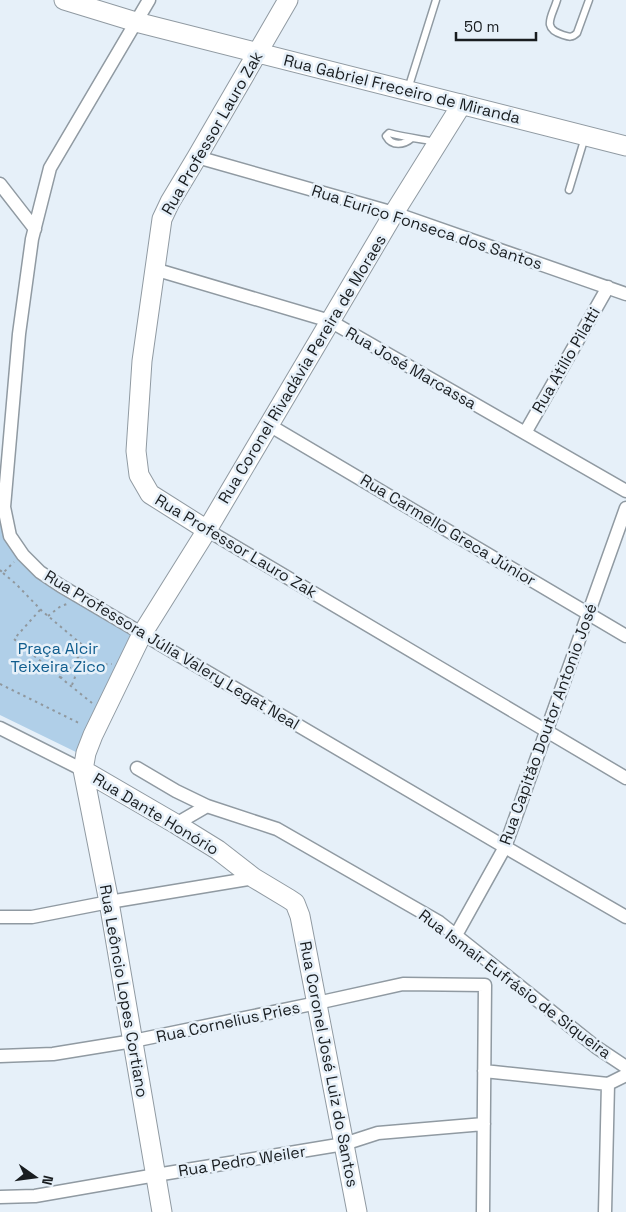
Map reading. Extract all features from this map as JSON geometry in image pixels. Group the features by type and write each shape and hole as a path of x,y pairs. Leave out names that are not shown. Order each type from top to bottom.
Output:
{"street":[{"name":"Rua Gabriel Freceiro de Miranda","path":"64,0 96,8 136,22 626,146"},
{"name":"Rua Professora Júlia Valery Legat Neal","path":"149,0 50,168 32,239 19,334 4,507 10,536 23,555 40,572 61,586 626,917"},
{"name":"Rua Professor Lauro Zak","path":"288,0 170,202 162,220 142,361 136,451 139,475 150,494 207,530 626,778"},
{"name":"Rua Coronel Rivadávia Pereira de Moraes","path":"83,770 86,752 92,735 142,634 207,530 394,213 462,104"},
{"name":"Rua Eurico Fonseca dos Santos","path":"198,157 394,213 626,294"},
{"path":"0,184 35,228"},
{"name":"Rua José Marcassa","path":"154,269 330,321 626,491"},
{"name":"Rua Atílio Pilatti","path":"525,433 608,287"},
{"name":"Rua Carmello Greca Júnior","path":"269,425 626,636"},
{"name":"Rua Capitão Doutor Antonio José","path":"456,935 505,847 626,508"},
{"name":"Rua Dante Honório","path":"0,728 179,822 254,878 290,899 295,904 300,916"},
{"name":"Rua Ismair Eufrásio de Siqueira","path":"137,768 176,791 207,806 277,829 439,922 590,1042 626,1067"},
{"name":"Rua Leôncio Lopes Cortiano","path":"83,770 133,1041 162,1212"},
{"path":"179,822 207,806"},
{"path":"0,917 32,917 108,902 254,878"},
{"name":"Rua Coronel José Luiz do Santos","path":"300,916 357,1212"},
{"name":"Rua Cornelius Pries","path":"0,1056 53,1054 133,1041 403,984 485,985 484,1071"},
{"path":"483,1212 484,1071 608,1084 626,1075"},
{"path":"605,1212 608,1084"},
{"name":"Rua Pedro Weiler","path":"0,1197 35,1196 344,1144 378,1134 484,1124"}],"lane":[{"path":"408,90 436,0"},
{"path":"557,0 549,23 550,28 554,32 569,37 574,37 577,33 589,0"},
{"path":"569,190 585,136"},
{"path":"412,138 438,142"}],"path":[{"path":"3,573 15,561"},
{"path":"0,570 41,610 86,648"},
{"path":"48,616 61,606 69,603"},
{"path":"41,610 14,639 92,703"},
{"path":"61,678 86,648"},
{"path":"72,686 86,648"},
{"path":"79,666 112,664"},
{"path":"0,684 81,723"}],"green space":[{"name":"Praça Alcir Teixeira Zico","path":"0,519 4,536 17,556 135,635 80,754 0,715"}]}
